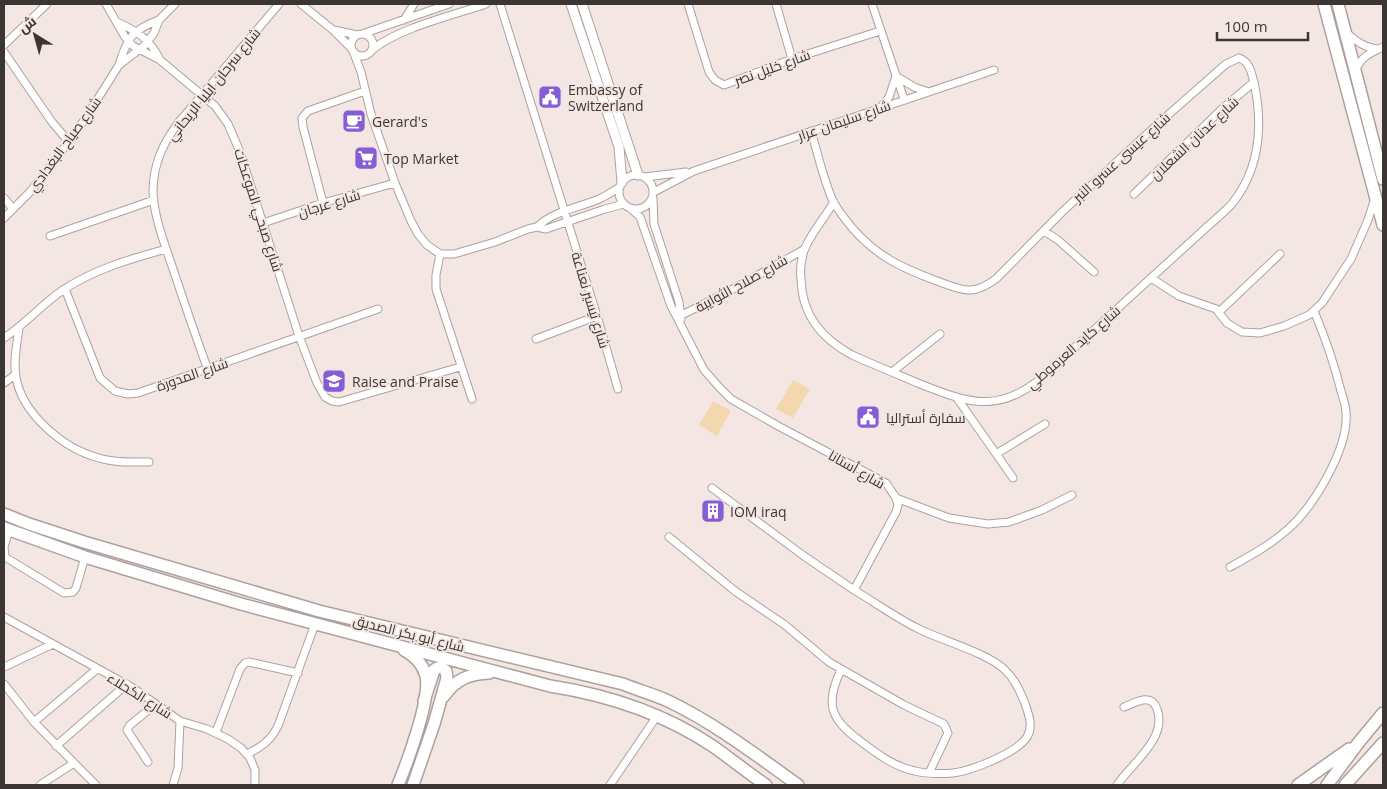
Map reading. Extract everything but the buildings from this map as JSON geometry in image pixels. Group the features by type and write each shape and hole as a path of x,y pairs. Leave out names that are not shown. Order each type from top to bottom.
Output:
{"main road":[{"path":"1324,4 1383,225"},
{"path":"1338,4 1383,179"},
{"name":"شارع أبو بكر الصديق","path":"4,514 84,542 319,611 623,684 665,700 691,714 723,733 798,785"},
{"name":"شارع أبو بكر الصديق","path":"6,529 85,556 315,624 550,686 578,690 615,699 687,730 766,785"},
{"path":"394,644 411,654 422,666 426,683 424,701"},
{"path":"398,785 410,755 433,673 437,668 441,668 446,671 447,675 434,724 413,785"},
{"path":"439,704 450,687 460,679 474,674 501,673"},
{"path":"1327,785 1359,742 1383,714"},
{"path":"1298,785 1359,742"},
{"path":"1345,785 1383,743"}],"street":[{"path":"4,45 48,4"},
{"path":"106,4 128,40 139,50 160,60"},
{"path":"160,20 175,4"},
{"name":"شارع سرحان ايليا الريحاني","path":"208,370 166,249 154,200 155,175 161,150 171,133 201,94 279,4"},
{"path":"301,4 333,30 358,55 369,53 385,41 405,32 486,4"},
{"path":"404,20 414,4"},
{"path":"449,4 352,39 352,49 361,72 371,114 395,183 418,234 427,245 440,254 446,255 467,250 537,227 543,221 564,211 600,199 621,185 626,178 642,176"},
{"name":"شارع تيسير نعناعة","path":"500,4 618,389"},
{"path":"572,4 617,140 621,162 619,193 627,206"},
{"path":"537,227 546,229 605,209 627,206 636,210 649,204 653,195 653,186 642,176 582,4"},
{"name":"شارع خليل نصر","path":"688,4 709,72 719,84 724,85 792,59 880,31"},
{"path":"776,4 792,59"},
{"path":"872,4 904,99"},
{"name":"شارع صياح البغدادي","path":"4,218 40,180 69,142 119,64 128,40 137,31 160,20"},
{"name":"شارع صياح البغدادي","path":"119,64 148,41 160,20"},
{"path":"117,22 137,31 148,41 160,60"},
{"path":"333,30 371,38 373,45 361,72"},
{"path":"1345,31 1358,43 1368,48 1381,48"},
{"path":"1355,74 1358,64 1368,55 1381,48"},
{"path":"4,52 52,122 69,142"},
{"name":"شارع عيسى عسرو النبر","path":"834,202 844,218 866,244 886,258 903,268 963,290 980,289 988,285 1062,212 1160,122 1231,61 1239,58 1246,61 1254,82"},
{"name":"شارع صبحي الموعكات","path":"160,60 220,112 232,133 263,223 298,336 323,395 335,402 460,367"},
{"name":"شارع سليمان عرار","path":"653,195 694,171 994,70"},
{"path":"896,76 914,87 927,92"},
{"path":"881,107 889,98 896,76"},
{"name":"شارع عدنان الشعلان","path":"1134,194 1222,109 1254,82"},
{"name":"شارع كايد العرموطي","path":"834,202 805,248 801,266 801,286 805,307 813,323 827,339 852,355 969,402 986,402 1006,398 1026,390 1039,380 1230,206 1250,173 1258,150 1258,108 1254,82"},
{"path":"323,204 302,118 308,111 365,91"},
{"path":"811,131 834,202"},
{"name":"شارع سليمان عرار","path":"642,176 694,171"},
{"name":"شارع عرجان","path":"263,223 395,183"},
{"name":"شارع أستانا","path":"653,195 654,224 679,302 680,319"},
{"path":"1151,278 1179,296 1219,312 1232,328 1242,332 1255,334 1297,321 1314,311 1351,259 1376,197"},
{"path":"4,198 13,209"},
{"path":"50,236 154,200"},
{"name":"شارع أستانا","path":"627,206 640,217 671,306 680,319 704,370 724,394 780,427 886,483 896,498 949,518 988,524 1009,522 1042,510 1072,495"},
{"path":"1367,223 1374,218 1378,218 1383,225"},
{"path":"1044,230 1094,272"},
{"name":"شارع صلاح الثوايبة","path":"680,319 805,248"},
{"path":"4,338 19,328 46,302 88,276 113,265 166,249"},
{"path":"440,254 436,275 436,289 472,399"},
{"path":"1219,312 1280,254"},
{"name":"شارع المدورة","path":"65,289 100,378 115,391 128,394 138,393 208,370 298,336 378,309"},
{"path":"1230,567 1263,548 1289,529 1317,493 1338,454 1346,427 1346,413 1333,360 1314,311"},
{"path":"536,339 597,316"},
{"path":"19,328 15,375 20,392 35,418 64,441 89,455 101,459 149,462"},
{"path":"892,372 940,334"},
{"path":"4,383 15,375"},
{"path":"957,398 1013,478"},
{"path":"996,454 1046,424"},
{"path":"712,488 804,556 910,625 997,664 1013,679 1020,690 1030,721 1029,732 1022,742 992,760 965,770 945,774 915,771 891,762 842,727 833,711 831,702 834,684 841,670"},
{"path":"854,590 896,512 898,505 896,498"},
{"path":"6,529 5,557 64,593 73,592 76,588 85,556"},
{"path":"669,537 735,591 785,625 841,670 904,705 941,722 946,727 947,736 929,773"},
{"name":"شارع الكحلاء","path":"4,617 127,684 180,721 216,732 247,754"},
{"path":"255,785 255,770 247,754 261,746 273,734 298,673 315,624"},
{"path":"4,668 53,644"},
{"path":"216,732 244,663 249,662 298,673"},
{"path":"34,722 97,669"},
{"path":"4,684 34,722 96,785"},
{"path":"56,746 127,684"},
{"path":"1117,785 1126,771 1151,743 1160,724 1156,705 1150,700 1143,700 1124,707"},
{"path":"148,762 127,730 130,725 156,704"},
{"path":"610,785 657,716"},
{"path":"173,785 178,768 180,721"},
{"path":"40,785 74,764"}],"shaded area":[{"path":"793,380 810,389 793,418 776,409"},
{"path":"713,401 731,411 717,436 699,425"}],"place":[{"name":"Embassy of Switzerland","path":"550,97"},
{"name":"Gerard's","path":"354,121"},
{"name":"Top Market","path":"366,158"},
{"name":"Raise and Praise","path":"334,381"},
{"name":"سفارة أستراليا","path":"868,417"},
{"name":"IOM iraq","path":"713,511"}]}
